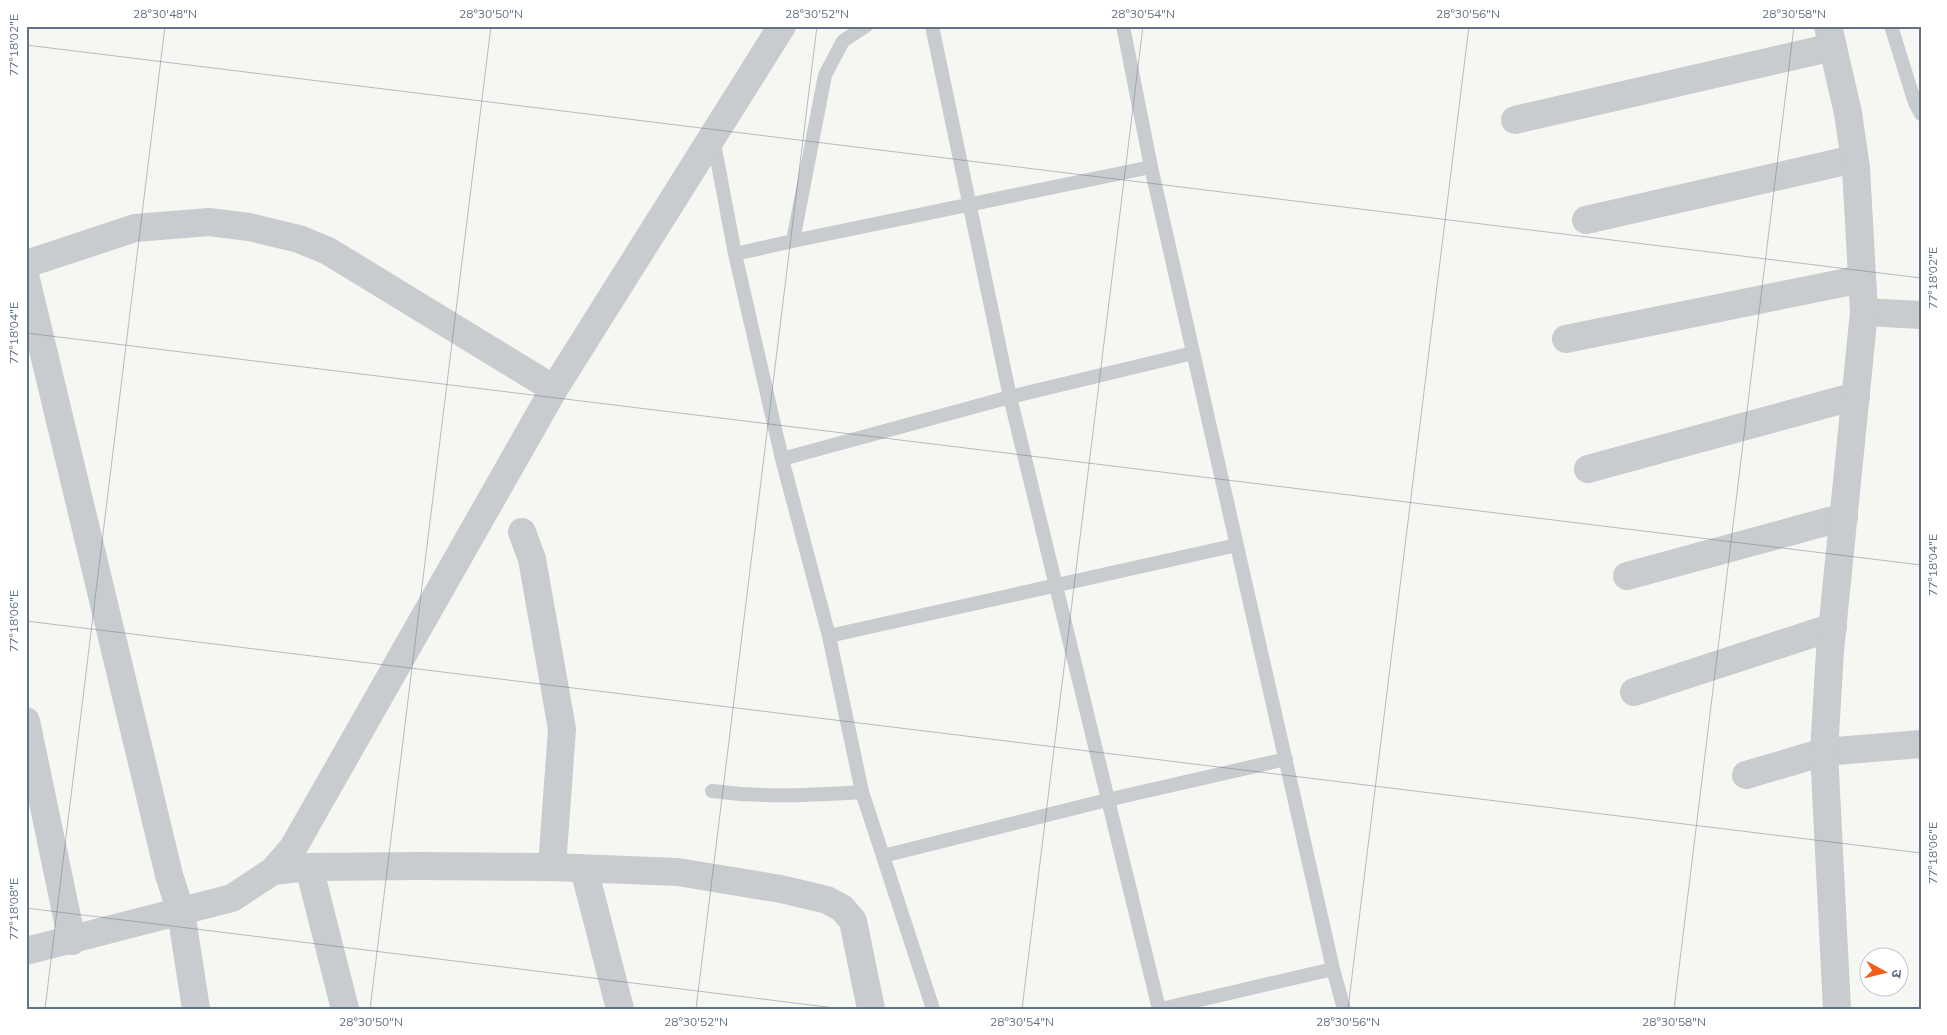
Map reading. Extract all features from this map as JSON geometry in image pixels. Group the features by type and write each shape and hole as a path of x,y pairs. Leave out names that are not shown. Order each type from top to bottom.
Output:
{"street":[{"path":"26,952 232,898 273,871 293,848 554,389 782,26"},
{"path":"1515,120 1831,37 1848,113 1854,159 1864,312 1833,627 1824,752 1837,1009"},
{"path":"1586,220 1854,159"},
{"path":"26,264 135,228 209,222 249,228 299,239 328,251 554,389"},
{"path":"26,279 169,875 181,912 196,1009"},
{"path":"1566,339 1862,279"},
{"path":"1864,312 1921,315"},
{"path":"1588,469 1856,396"},
{"path":"1626,576 1844,517"},
{"path":"522,532 532,559 562,729 552,867"},
{"path":"1634,692 1833,627"},
{"path":"26,721 72,941"},
{"path":"1746,776 1824,752 1921,744"},
{"path":"273,871 309,867 584,868 678,872 780,888 827,900 842,908 853,921 870,1009"},
{"path":"309,867 345,1009"},
{"path":"584,868 620,1009"}],"lane":[{"path":"793,241 825,75 843,41 866,26"},
{"path":"932,26 971,204 1010,397 1160,1009 1333,969"},
{"path":"1122,26 1151,167 1333,969 1344,1009"},
{"path":"1891,26 1915,102 1921,114"},
{"path":"712,135 735,254 782,459 828,636 862,792 933,1009"},
{"path":"735,254 1151,167"},
{"path":"782,459 1010,397 1194,353"},
{"path":"828,636 1237,545"},
{"path":"883,856 1108,800 1286,759"},
{"path":"712,791 743,795 791,797 862,792"}]}
